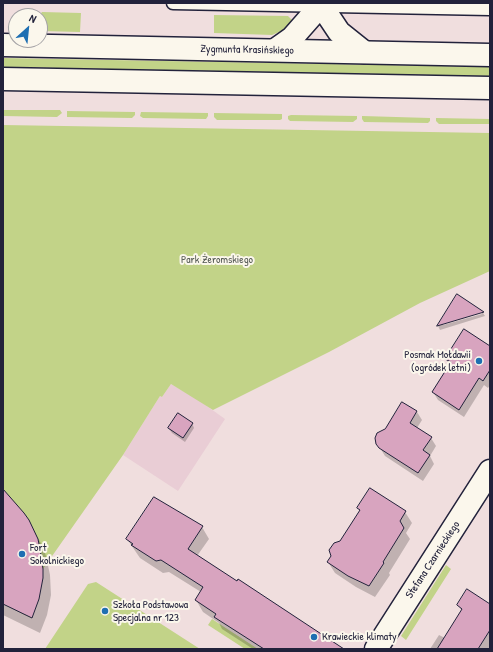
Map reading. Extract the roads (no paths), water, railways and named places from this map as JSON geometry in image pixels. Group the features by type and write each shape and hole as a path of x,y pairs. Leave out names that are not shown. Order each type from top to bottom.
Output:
{"main road":[{"path":"275,50 292,38 321,4 339,32 364,52"},
{"name":"Zygmunta Krasińskiego","path":"3,45 490,55"},
{"path":"3,79 490,88"},
{"name":"Stefana Czarnieckiego","path":"376,649 487,482"}],"lane":[{"path":"173,3 321,4 490,9"}],"place":[{"name":"Posmak Mołdawii (ogródek letni)","path":"479,361"},
{"name":"Fort Sokolnickiego","path":"22,554"},
{"name":"Szkoła Podstawowa Specjalna nr 123","path":"105,611"},
{"name":"Krawieckie klimaty","path":"314,637"}],"park label":[{"name":"Park Żeromskiego","path":"217,260"}]}
